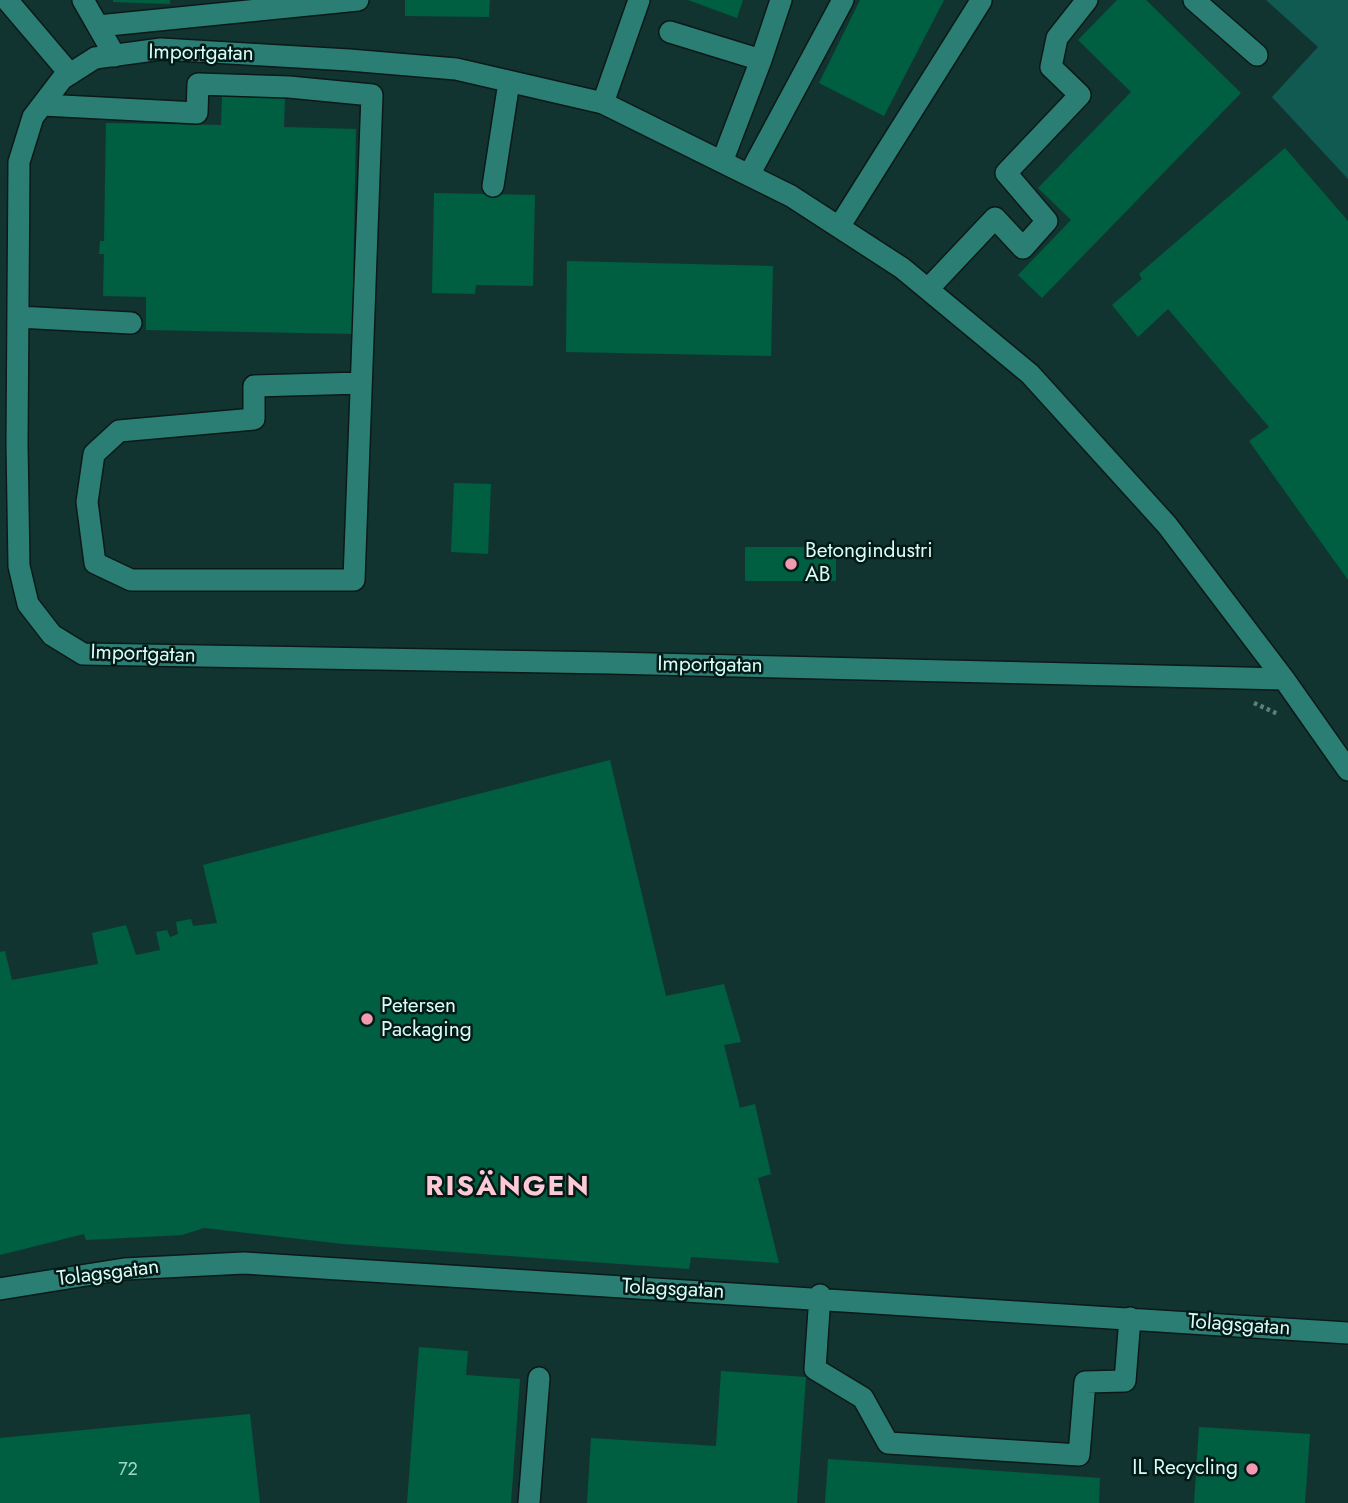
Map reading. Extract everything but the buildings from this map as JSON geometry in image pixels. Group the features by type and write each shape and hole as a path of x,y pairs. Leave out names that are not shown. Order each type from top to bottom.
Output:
{"street":[{"path":"7,0 70,74"},
{"path":"83,0 115,55"},
{"path":"98,26 358,0"},
{"path":"603,103 639,0"},
{"path":"722,162 781,0"},
{"path":"749,175 843,0"},
{"path":"928,289 995,218 1023,248 1047,220 1006,173 1080,95 1051,67 1057,38 1087,0"},
{"path":"1194,0 1257,55"},
{"path":"839,227 981,1"},
{"path":"670,32 761,60"},
{"name":"Importgatan","path":"1284,679 83,654 52,635 28,604 19,566 19,162 33,117 62,79 95,58 161,49 349,60 456,69 603,103 749,175 791,196 902,268 1030,374 1167,525 1284,679 1348,770"},
{"path":"493,186 509,82"},
{"path":"43,105 197,113 198,83 289,87 372,95 354,580 131,580 95,563 87,502 94,454 119,431 254,419 254,386 361,383"},
{"path":"18,317 131,323"},
{"name":"Tolagsgatan","path":"0,1289 124,1269 244,1263 1348,1332"},
{"path":"820,1297 815,1370 863,1398 888,1443 901,1444 1079,1455 1085,1382 1125,1381 1130,1318"},
{"path":"529,1503 539,1378"}],"green space":[{"path":"1266,0 1348,0 1348,179 1272,97 1318,47"}],"place":[{"name":"Betongindustri AB","path":"791,564"},
{"name":"Petersen Packaging","path":"367,1019"},
{"name":"IL Recycling","path":"1252,1469"}],"district":[{"name":"RISÄNGEN","path":"508,1188"}]}
